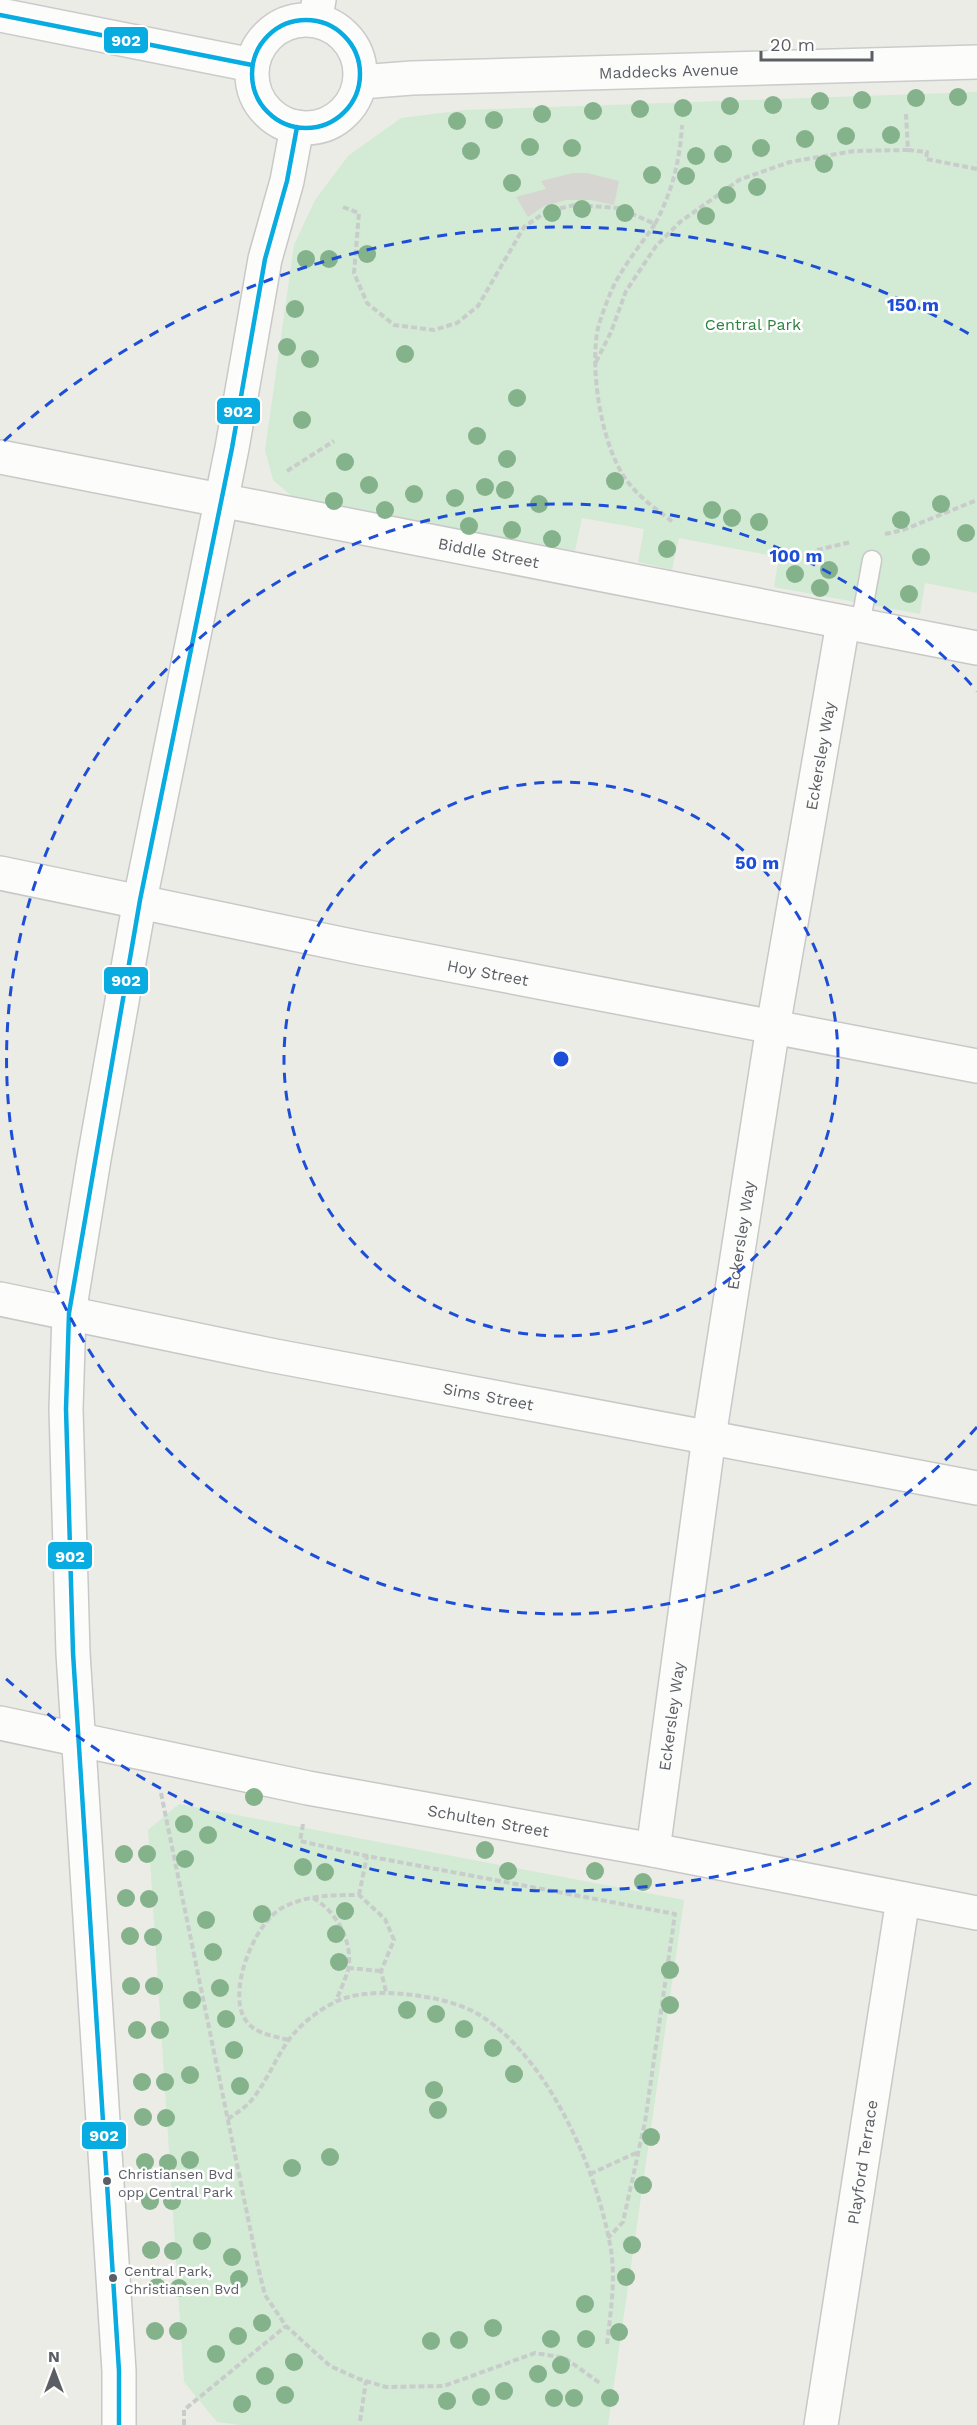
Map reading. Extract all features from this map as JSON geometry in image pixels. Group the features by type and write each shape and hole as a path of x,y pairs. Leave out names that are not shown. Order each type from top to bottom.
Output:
{"street":[{"path":"317,10 331,26 345,36 355,49 360,82 355,98 346,111 333,121 318,127 297,127 286,124 271,115 259,101 253,84 252,65 258,49 268,35 282,25 317,10"},
{"path":"0,15 252,65"},
{"name":"Maddecks Avenue","path":"360,82 412,78 977,62"},
{"path":"119,2425 115,2311 77,1738 67,1480 66,1409 69,1313 80,1237 140,900 266,259 287,181 297,127"},
{"name":"Biddle Street","path":"0,457 977,648"},
{"name":"Eckersley Way","path":"653,1850 709,1437 772,1027 852,625"},
{"name":"Hoy Street","path":"0,873 140,900 361,948 977,1066"},
{"name":"Sims Street","path":"0,1299 270,1355 977,1488"},
{"name":"Schulten Street","path":"0,1724 77,1738 308,1788 653,1850 977,1913"},
{"name":"Playford Terrace","path":"821,2425 903,1899"}],"lane":[{"path":"852,625 872,560"}],"path":[{"path":"906,114 908,150"},
{"path":"674,523 631,486 615,458 604,431 596,362 598,328 610,293 623,269 655,224 666,202 681,152 682,125"},
{"path":"596,362 626,291 656,246 680,222 739,180 790,162 854,151 927,152 926,159 977,169"},
{"path":"343,207 359,213 354,273 368,303 394,325 434,330 457,323 478,306 524,228 547,211 575,205 619,208 655,224"},
{"path":"287,471 334,441"},
{"path":"882,535 903,530 977,500"},
{"path":"817,550 860,540"},
{"path":"308,1788 300,1841 675,1914 645,2122 623,2222 609,2238"},
{"path":"161,1793 266,2295 286,2326 330,2366 386,2387 444,2386 535,2354 565,2358 601,2384"},
{"path":"359,1894 368,1856"},
{"path":"288,2040 259,2032 246,2021 241,2008 242,1973 248,1951 257,1931 281,1908 311,1898 359,1894 386,1919 394,1940 381,1971 386,1992"},
{"path":"311,1898 326,1906 336,1919 348,1944 348,1968 336,2002"},
{"path":"348,1968 381,1971"},
{"path":"228,2119 249,2104 268,2077 288,2040 306,2021 336,2002 361,1995 386,1992 457,2004 478,2014 495,2026 532,2066 564,2112 590,2174 612,2253 612,2292 607,2345"},
{"path":"590,2174 638,2152"},
{"path":"184,2425 184,2410 286,2326"},
{"path":"360,2421 366,2381"}],"green space":[{"name":"Central Park","path":"977,92 977,593 925,583 920,614 774,587 779,557 679,538 672,570 638,562 644,529 582,518 575,551 295,499 273,480 265,450 294,245 315,200 348,156 401,118 465,110"},
{"path":"179,1804 684,1900 608,2425 240,2425 217,2422 184,2382 148,1830"}],"building":[{"path":"573,173 587,173 619,181 614,205 591,200 566,200 544,206 528,217 516,197 546,189 541,181"}],"transit line":[{"name":"902","path":"0,15 252,65"},
{"name":"902","path":"306,20 327,24 344,36 356,53 360,74 356,95 344,112 327,124 306,128 285,124 268,112 256,95 252,74 256,53 268,36 285,24 306,20"},
{"name":"902","path":"119,2425 119,2371 73,1653 66,1409 69,1313 140,900 232,448 265,259 287,181 297,127"}],"place":[{"name":"Christiansen Bvd opp Central Park","path":"107,2181"},
{"name":"Central Park, Christiansen Bvd","path":"113,2278"}]}
